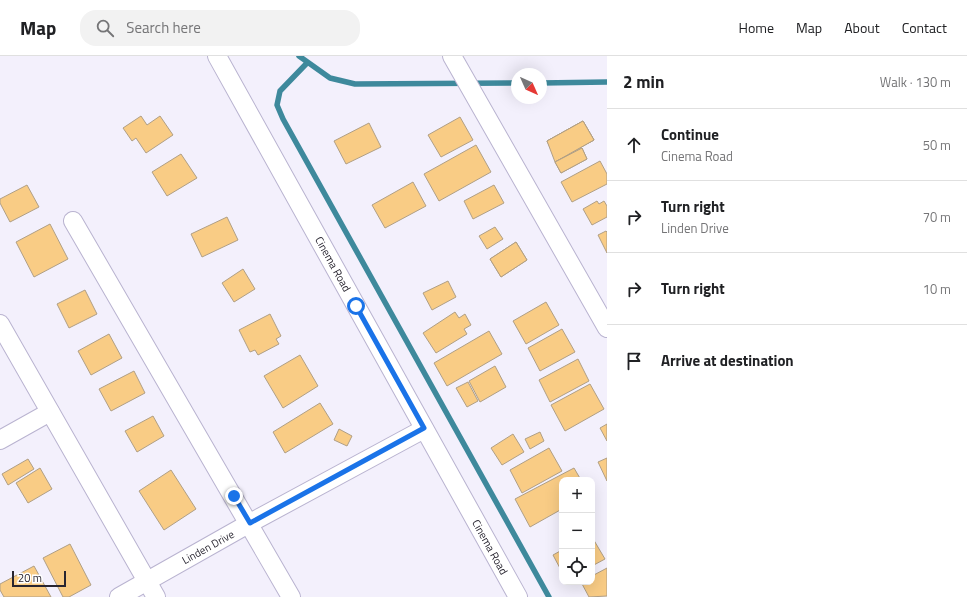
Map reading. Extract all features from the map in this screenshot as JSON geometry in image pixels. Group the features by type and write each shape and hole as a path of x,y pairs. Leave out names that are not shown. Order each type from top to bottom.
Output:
{"street":[{"name":"Cinema Road","path":"217,56 518,597"},
{"path":"455,61 607,328"},
{"path":"73,221 250,523 291,597"},
{"path":"0,324 156,597"},
{"path":"0,440 50,412"},
{"name":"Linden Drive","path":"119,597 250,523 424,428"}],"building":[{"path":"141,116 147,125 160,116 173,135 146,153 136,138 132,141 123,128"},
{"path":"460,117 473,140 441,157 428,135"},
{"path":"583,121 594,140 557,160 547,141"},
{"path":"583,121 594,140 557,160 547,141"},
{"path":"583,121 594,140 555,162 547,141"},
{"path":"369,123 381,147 346,164 334,141"},
{"path":"476,145 491,172 439,201 424,174"},
{"path":"582,148 587,159 561,173 555,162"},
{"path":"582,148 587,159 561,173 555,162"},
{"path":"181,154 197,178 167,196 152,172"},
{"path":"600,161 607,174 607,184 572,202 561,182"},
{"path":"413,182 426,206 385,228 372,205"},
{"path":"27,185 39,207 10,222 0,203 0,199"},
{"path":"494,185 504,203 473,219 464,201"},
{"path":"597,201 599,204 604,201 607,206 607,217 592,225 583,209"},
{"path":"227,217 238,240 202,257 191,234"},
{"path":"50,224 68,259 34,277 16,242"},
{"path":"495,227 503,239 487,249 479,236"},
{"path":"606,231 607,232 607,253 598,235"},
{"path":"516,242 527,260 501,277 490,259"},
{"path":"516,242 527,260 501,277 490,259"},
{"path":"243,269 255,289 234,302 222,283"},
{"path":"448,281 456,297 432,310 423,293"},
{"path":"85,290 97,314 69,328 57,304"},
{"path":"546,302 559,325 526,344 513,321"},
{"path":"455,312 459,318 465,314 471,325 464,329 467,334 436,353 423,333"},
{"path":"270,314 281,336 276,339 279,344 258,355 255,350 250,352 239,330"},
{"path":"562,329 575,352 540,371 528,348"},
{"path":"489,331 502,354 447,386 434,363"},
{"path":"109,334 122,358 91,375 78,351"},
{"path":"300,355 318,386 283,408 264,376"},
{"path":"578,359 589,381 550,402 539,380"},
{"path":"495,366 506,387 480,402 469,381"},
{"path":"134,371 145,393 111,411 99,389"},
{"path":"468,382 478,401 467,407 456,388"},
{"path":"590,384 604,409 565,431 551,405"},
{"path":"320,403 333,424 285,453 273,432"},
{"path":"153,416 164,436 137,452 125,431"},
{"path":"607,424 607,441 600,428"},
{"path":"339,429 352,436 347,446 334,440"},
{"path":"540,432 544,441 530,449 525,439"},
{"path":"513,434 524,452 502,465 491,448"},
{"path":"549,448 562,471 522,493 510,470"},
{"path":"607,458 607,481 598,462"},
{"path":"28,459 34,469 8,485 2,474"},
{"path":"40,468 52,489 28,503 16,483"},
{"path":"574,468 579,477 559,477 559,511 530,527 515,499"},
{"path":"171,470 196,509 164,530 139,491"},
{"path":"595,542 605,559 595,564"},
{"path":"70,544 91,585 69,597 63,597 43,558"},
{"path":"559,552 559,566 553,555"},
{"path":"34,566 51,597 4,597 0,590 0,584"},
{"path":"607,568 607,596 589,597 583,585 595,585 595,574"}],"waterway":[{"path":"299,56 330,78 355,84 511,83"},
{"path":"307,63 280,91 277,105 283,119 549,597"},
{"path":"547,83 607,82"}],"route":[{"path":"234,496 250,523 424,428 356,306"}]}
